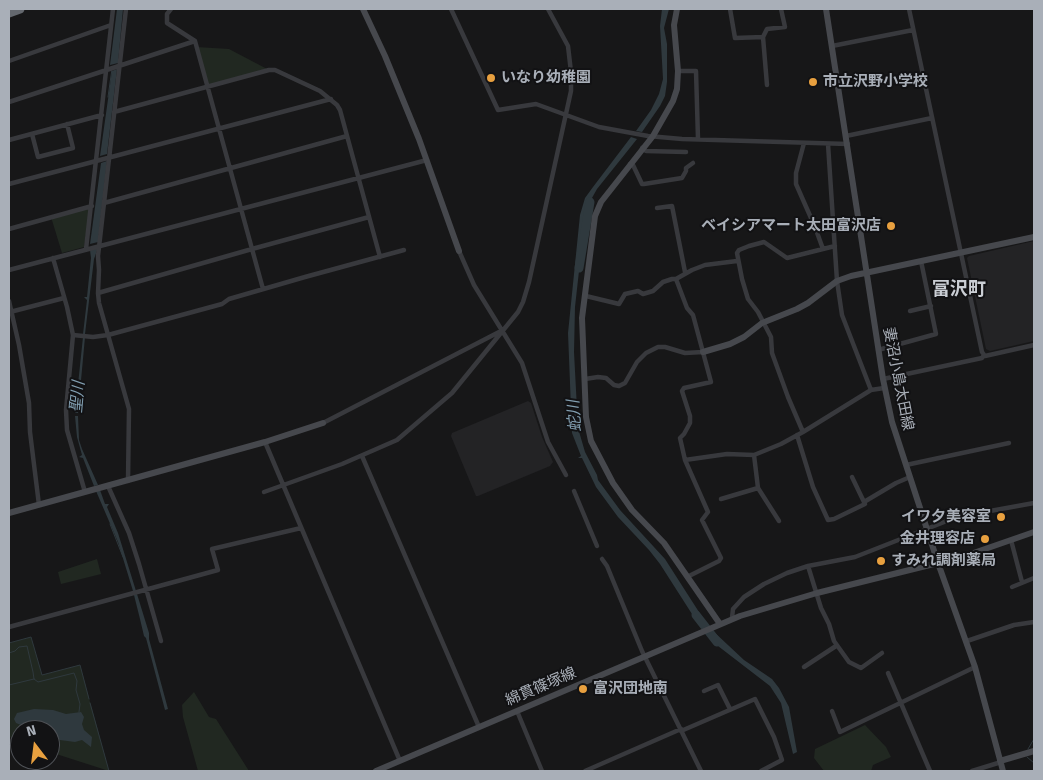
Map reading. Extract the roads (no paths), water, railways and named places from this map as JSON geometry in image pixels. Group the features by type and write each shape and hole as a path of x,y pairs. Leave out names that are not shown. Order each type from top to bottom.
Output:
{"highway":[{"path":"9,13 20,9"}],"street":[{"path":"88,249 113,9"},
{"path":"126,9 98,246 98,293 99,303 129,408 128,481"},
{"path":"171,9 167,14 167,23 195,41 263,290"},
{"path":"363,9 385,56 427,160 459,251 474,285 522,362 548,442 566,475"},
{"path":"451,9 498,110 536,104 599,127 650,136 848,144"},
{"path":"264,492 362,456 397,440 452,393 486,353 524,302 571,92 572,72 568,46 548,9"},
{"path":"677,9 674,25 678,71 673,101 597,210 582,318 586,417 588,433 602,465 624,499 664,543 688,577 717,625"},
{"path":"730,9 735,38 762,37"},
{"path":"767,85 762,37 767,29 785,27 782,9"},
{"name":"妻沼小島太田線","path":"826,9 884,388 892,422 927,530 975,667 1003,771"},
{"path":"908,9 984,355"},
{"path":"9,61 111,25"},
{"path":"832,46 913,30"},
{"path":"9,102 195,41"},
{"path":"114,112 269,70 275,70 320,91 331,99 340,110 380,257"},
{"path":"678,71 696,72 698,139"},
{"path":"9,184 331,99"},
{"path":"9,140 102,115"},
{"path":"846,136 932,118"},
{"path":"32,134 38,157 73,148 67,124"},
{"path":"104,203 347,136"},
{"path":"804,143 796,173 796,184 823,249"},
{"path":"828,144 837,281 842,315 861,369 871,390"},
{"path":"642,148 646,151 686,152"},
{"path":"9,270 427,160"},
{"path":"630,164 633,165 642,184 644,184 682,178 686,168 693,163"},
{"path":"9,229 92,206"},
{"path":"657,208 672,206 686,272"},
{"path":"98,293 369,217"},
{"path":"585,379 606,378 614,385 619,386 625,383 637,362 646,353 658,347 665,347 685,353 703,352 730,344 744,337 762,323 808,303 837,281 866,272 1034,237"},
{"path":"803,432 772,353 771,337 762,323 758,312 748,299 737,253 739,250 764,242 787,258 835,246"},
{"path":"75,335 108,335 222,304 229,299 404,250"},
{"path":"53,258 75,335 67,403 67,430 87,492"},
{"path":"586,296 619,304 625,294 638,291 643,294 653,291 663,282 676,279 686,272 705,265 738,261"},
{"path":"878,350 936,334 921,261"},
{"path":"676,279 687,308 693,315 711,382 684,388 682,391 690,416 690,423 680,438 685,460 708,512 702,520 721,558 720,561 688,577"},
{"path":"10,312 64,298"},
{"path":"9,301 10,312 20,345 31,412 30,432 39,505"},
{"path":"910,310 931,306"},
{"path":"9,513 265,442 323,423 502,330"},
{"path":"883,379 982,358 984,355 1034,346"},
{"path":"685,460 727,454 754,455 803,432 871,390 884,388"},
{"path":"797,435 813,488 828,520 834,520 865,504 864,502 910,477"},
{"path":"265,442 400,761"},
{"path":"906,465 1009,443"},
{"path":"754,455 758,488 779,521"},
{"path":"362,456 479,727"},
{"path":"852,477 864,502"},
{"path":"107,487 129,533 160,641"},
{"path":"721,499 758,488"},
{"path":"574,491 597,546"},
{"path":"732,618 732,609 739,601 778,577 808,566 855,557 927,530 940,523 963,516 1034,503"},
{"path":"9,627 218,570 212,549 301,528"},
{"name":"綿貫篠塚線","path":"376,771 732,618 817,593 938,563 1034,532"},
{"path":"1012,540 1022,582"},
{"path":"602,559 607,566 645,657 701,771"},
{"path":"808,566 822,612 829,624 836,646 849,662 860,668 882,653"},
{"path":"1012,587 1034,578"},
{"path":"966,641 1014,625 1034,622"},
{"path":"804,667 836,646"},
{"path":"832,710 840,732 975,667"},
{"path":"888,673 930,771"},
{"path":"704,691 718,685 730,709"},
{"path":"585,771 754,699 757,701 774,737 782,760 761,771"},
{"path":"517,711 542,771"},
{"path":"972,771 1000,761 1033,753"}],"water":[{"path":"117,9 123,9 118,63 110,65"},
{"path":"662,9 669,9 664,28 667,44 665,96 642,132 636,131 651,110 659,94 663,79 660,26"},
{"path":"117,69 107,154 100,156 112,71"},
{"path":"631,137 637,139 597,189 588,205 575,307 574,352 578,428 585,452 598,480 620,510 665,559 706,623 699,625 660,564 618,517 596,487 582,458 578,458 581,456 572,433 568,333 580,215 585,198"},
{"path":"107,161 98,242 90,244 101,163"},
{"path":"98,248 94,259 85,334 83,334 87,300 84,297 87,297 91,258 90,250"},
{"path":"83,337 85,337 78,413 75,413"},
{"path":"75,416 78,416 79,440 82,449 98,485 94,486 83,458 79,457 82,455 77,437"},
{"path":"100,490 105,504 109,504 107,507 118,533 136,591 133,591 118,542 96,491"},
{"path":"137,594 168,709 165,710 134,595"},
{"path":"713,631 744,660 772,679 779,688 789,707 797,752 793,754 781,703 770,686 718,646 707,634"},
{"path":"34,709 53,710 66,714 81,712 84,717 82,724 84,730 92,737 91,747 82,740 75,742 60,740 60,720 14,720 17,713"}],"waterway":[{"name":"聖川","path":"108,97 112,69"},
{"name":"蛇川","path":"579,268 590,202"},
{"name":"聖川","path":"110,524 123,557"},
{"name":"蛇川","path":"696,615 717,642"},
{"path":"9,643 31,637 42,675 80,665 89,699"},
{"path":"9,653 19,647 27,646 34,679 38,682 74,673 80,704 79,712"},
{"path":"9,685 34,679"},
{"path":"90,703 109,771"},
{"path":"1028,749 1034,739"},
{"path":"1027,757 1034,763"}],"place":[{"name":"いなり幼稚園","path":"491,78"},
{"name":"市立沢野小学校","path":"813,82"},
{"name":"ベイシアマート太田富沢店","path":"891,226"},
{"name":"イワ夕美容室","path":"1001,517"},
{"name":"金井理容店","path":"985,539"},
{"name":"すみれ調剤薬局","path":"881,561"},
{"name":"富沢団地南","path":"583,689"}],"district":[{"name":"富沢町","path":"959,290"}]}
